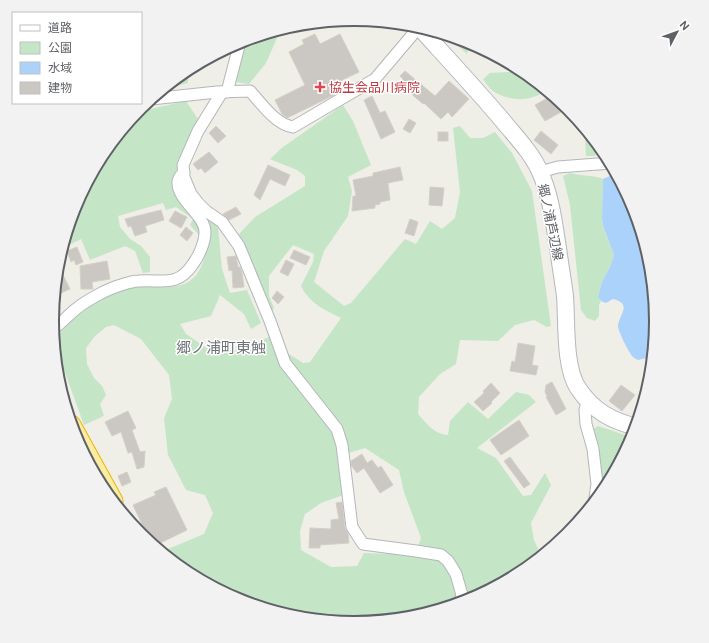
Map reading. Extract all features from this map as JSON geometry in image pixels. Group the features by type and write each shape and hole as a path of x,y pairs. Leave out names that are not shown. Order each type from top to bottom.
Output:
{"main road":[{"name":"郷ノ浦芦辺線","path":"426,35 486,100 525,147 540,172 554,222 565,296 570,365 578,387 588,400 609,418 631,426"}],"street":[{"path":"161,98 250,91 280,123 293,127 375,79 413,32"},
{"path":"238,50 225,92 198,131 184,165 184,177 191,194 206,211 222,222 239,246 286,363 337,429 342,445 352,527 358,538 363,544 416,550 441,555 448,561 456,574 461,597"},
{"path":"540,172 558,167 604,164"},
{"path":"59,323 76,308 119,285 139,281 175,280 193,264 200,249 205,231 202,221 185,199 179,187 179,178 184,172"},
{"path":"588,400 585,410 586,424 598,484 597,490"}],"green space":[{"path":"278,36 266,63 249,84 235,82 244,47"},
{"path":"456,44 468,48 467,54"},
{"path":"511,71 519,76 542,93 534,97 513,99 493,91 483,79 490,73"},
{"path":"188,77 188,83 176,86"},
{"path":"186,101 198,119 179,163 173,185 218,227 222,269 230,293 247,290 261,323 251,329 244,314 220,295 211,316 180,324 186,334 208,349 251,349 258,342 269,337 276,355 289,354 303,363 310,362 341,318 318,305 308,297 301,286 313,262 314,254 293,245 269,276 269,296 274,308 270,314 239,234 255,217 305,186 305,176 297,170 270,159 283,147 343,105 353,121 371,165 348,177 352,191 348,216 324,251 314,282 344,306 351,303 405,239 416,244 430,221 442,229 455,218 460,192 453,128 460,126 470,138 483,138 495,132 512,153 532,191 551,326 547,327 534,320 515,325 498,341 460,340 456,364 440,374 419,397 418,414 435,431 448,435 450,421 468,402 488,419 516,392 529,395 536,402 477,448 496,458 523,496 531,495 545,473 551,485 531,523 534,540 539,552 519,567 468,595 431,607 412,611 354,617 316,614 278,607 241,595 190,567 167,550 204,534 213,513 205,495 186,490 168,455 164,418 172,399 169,375 141,339 114,325 106,327 95,336 86,348 87,364 94,378 102,386 106,395 100,404 104,416 84,425 63,368 60,334 85,310 122,289 133,287 179,286 189,282 197,274 203,262 207,244 190,225 193,219 176,207 166,210 163,203 118,216 120,227 130,239 141,246 150,257 150,272 143,273 135,251 125,246 90,260 81,239 69,245 81,208 89,191 109,157 120,142 132,127 150,109","holes":["365,448 399,470 404,492 421,538 415,555 364,553 357,566 331,567 301,550 300,531 305,514 321,503 343,495 339,456"]},
{"path":"585,137 598,154 594,156 586,156"},
{"path":"570,173 603,179 603,227 614,255 610,267 602,282 598,297 601,301 599,305 599,316 595,321 587,318 581,310 570,205 563,176"},
{"path":"598,426 628,436 602,483 602,478 592,430"}],"water":[{"path":"611,176 620,191 628,208 640,245 644,264 649,302 649,341 647,357 638,360 633,357 629,351 618,329 624,307 619,301 613,299 606,303 601,301 598,297 602,282 610,267 614,255 603,226 603,179"}],"building":[{"path":"315,34 320,44 340,34 359,72 330,86 334,95 287,118 282,114 275,100 305,85 289,52 304,44 302,40"},
{"path":"405,71 435,96 449,81 469,99 452,117 448,112 441,119 399,83 403,79 400,76"},
{"path":"372,96 380,113 385,111 395,132 381,139 364,100"},
{"path":"548,98 562,112 545,121 535,105"},
{"path":"409,119 416,123 410,133 403,129"},
{"path":"216,126 226,136 218,143 209,133"},
{"path":"541,131 558,145 551,154 534,140"},
{"path":"438,132 448,132 448,141 438,141"},
{"path":"209,152 218,162 205,173 201,168 198,170 193,164"},
{"path":"268,165 290,175 285,186 270,179 260,200 254,195"},
{"path":"400,167 403,180 388,183 390,200 380,202 380,204 375,205 375,208 352,211 353,196 356,196 353,180 373,176 373,173"},
{"path":"430,187 444,188 442,206 429,205"},
{"path":"236,207 241,214 229,220 223,214"},
{"path":"161,210 164,220 145,226 147,232 135,236 131,226 128,227 125,219"},
{"path":"175,211 187,217 181,228 169,221"},
{"path":"410,219 418,222 414,236 405,233"},
{"path":"186,227 193,233 187,241 180,235"},
{"path":"77,247 83,262 76,265 74,260 71,262 68,251"},
{"path":"294,250 310,257 306,265 290,258"},
{"path":"236,256 238,267 240,267 242,273 244,287 233,288 232,270 229,271 227,257"},
{"path":"286,260 294,264 288,276 280,272"},
{"path":"107,261 110,279 92,282 93,289 81,289 80,266"},
{"path":"63,275 70,289 61,293 62,283"},
{"path":"277,291 284,297 278,304 272,298"},
{"path":"518,343 535,346 532,365 538,366 536,375 510,371 512,361 515,362"},
{"path":"552,382 566,409 556,415 546,397 545,392 546,385"},
{"path":"491,383 500,393 483,411 474,402 484,393 483,391"},
{"path":"621,385 635,395 622,411 609,401"},
{"path":"128,411 136,428 132,430 140,452 145,451 144,467 137,469 132,452 128,453 121,432 112,436 105,422"},
{"path":"519,420 529,436 501,455 490,440"},
{"path":"362,454 367,463 372,460 378,468 381,466 393,485 380,493 364,468 357,473 351,465 351,461"},
{"path":"510,457 530,484 524,488 504,461"},
{"path":"127,472 131,482 122,486 118,476"},
{"path":"166,487 187,530 159,543 144,528 133,505 156,495 154,492"},
{"path":"342,502 345,528 348,534 349,543 320,545 320,548 309,548 310,528 331,529 331,520 339,519 336,503"}],"place":[{"name":"協生会品川病院","path":"320,87"}],"district":[{"name":"郷ノ浦町東触","path":"221,348"}]}
